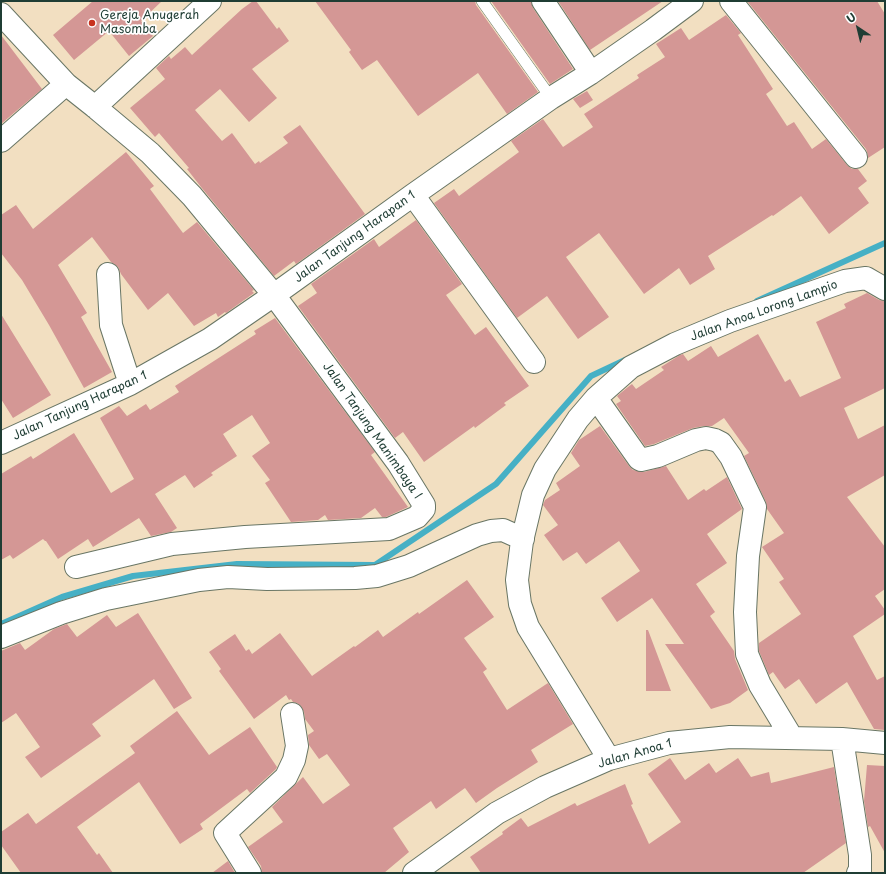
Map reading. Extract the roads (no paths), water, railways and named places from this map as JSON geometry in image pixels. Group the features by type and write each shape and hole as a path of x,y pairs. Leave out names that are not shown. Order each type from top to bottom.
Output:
{"street":[{"path":"96,107 210,1"},
{"path":"544,1 591,73"},
{"name":"Jalan Tanjung Harapan 1","path":"1,443 130,384 210,339 551,98 591,73 692,1"},
{"path":"731,1 856,157"},
{"name":"Jalan Tanjung Manimbaya I","path":"1,14 66,84 96,107 150,153 192,196 274,295 398,463 422,500 424,509 413,519 389,529 245,537 172,544 76,567"},
{"path":"1,141 66,84"},
{"path":"413,195 534,362"},
{"path":"108,274 111,325 130,384"},
{"name":"Jalan Anoa Lorong Lampio","path":"609,759 528,627 520,604 517,580 523,539 534,495 545,469 578,419 596,398 631,367 675,344 730,321 845,281 866,278 885,289"},
{"path":"596,398 641,460 658,456 696,440 706,438 721,443 731,457 755,506 748,556 745,612 747,654 760,685 792,738"},
{"path":"1,637 61,612 106,598 199,580 228,577 267,579 355,578 377,576 409,566 477,535 491,531 504,530 523,539"},
{"path":"250,873 225,833 286,777 294,760 297,746 292,714"},
{"name":"Jalan Anoa 1","path":"414,873 498,813 545,787 609,759 669,743 730,737 842,739 885,743"},
{"path":"842,739 860,855 860,872 858,873"}],"lane":[{"path":"482,1 551,98"}],"waterway":[{"path":"757,301 885,243"},
{"path":"1,624 62,597 133,576 237,564 375,565 496,484 591,376 625,360"}],"place":[{"name":"Gereja Anugerah Masomba","path":"92,23"}]}
